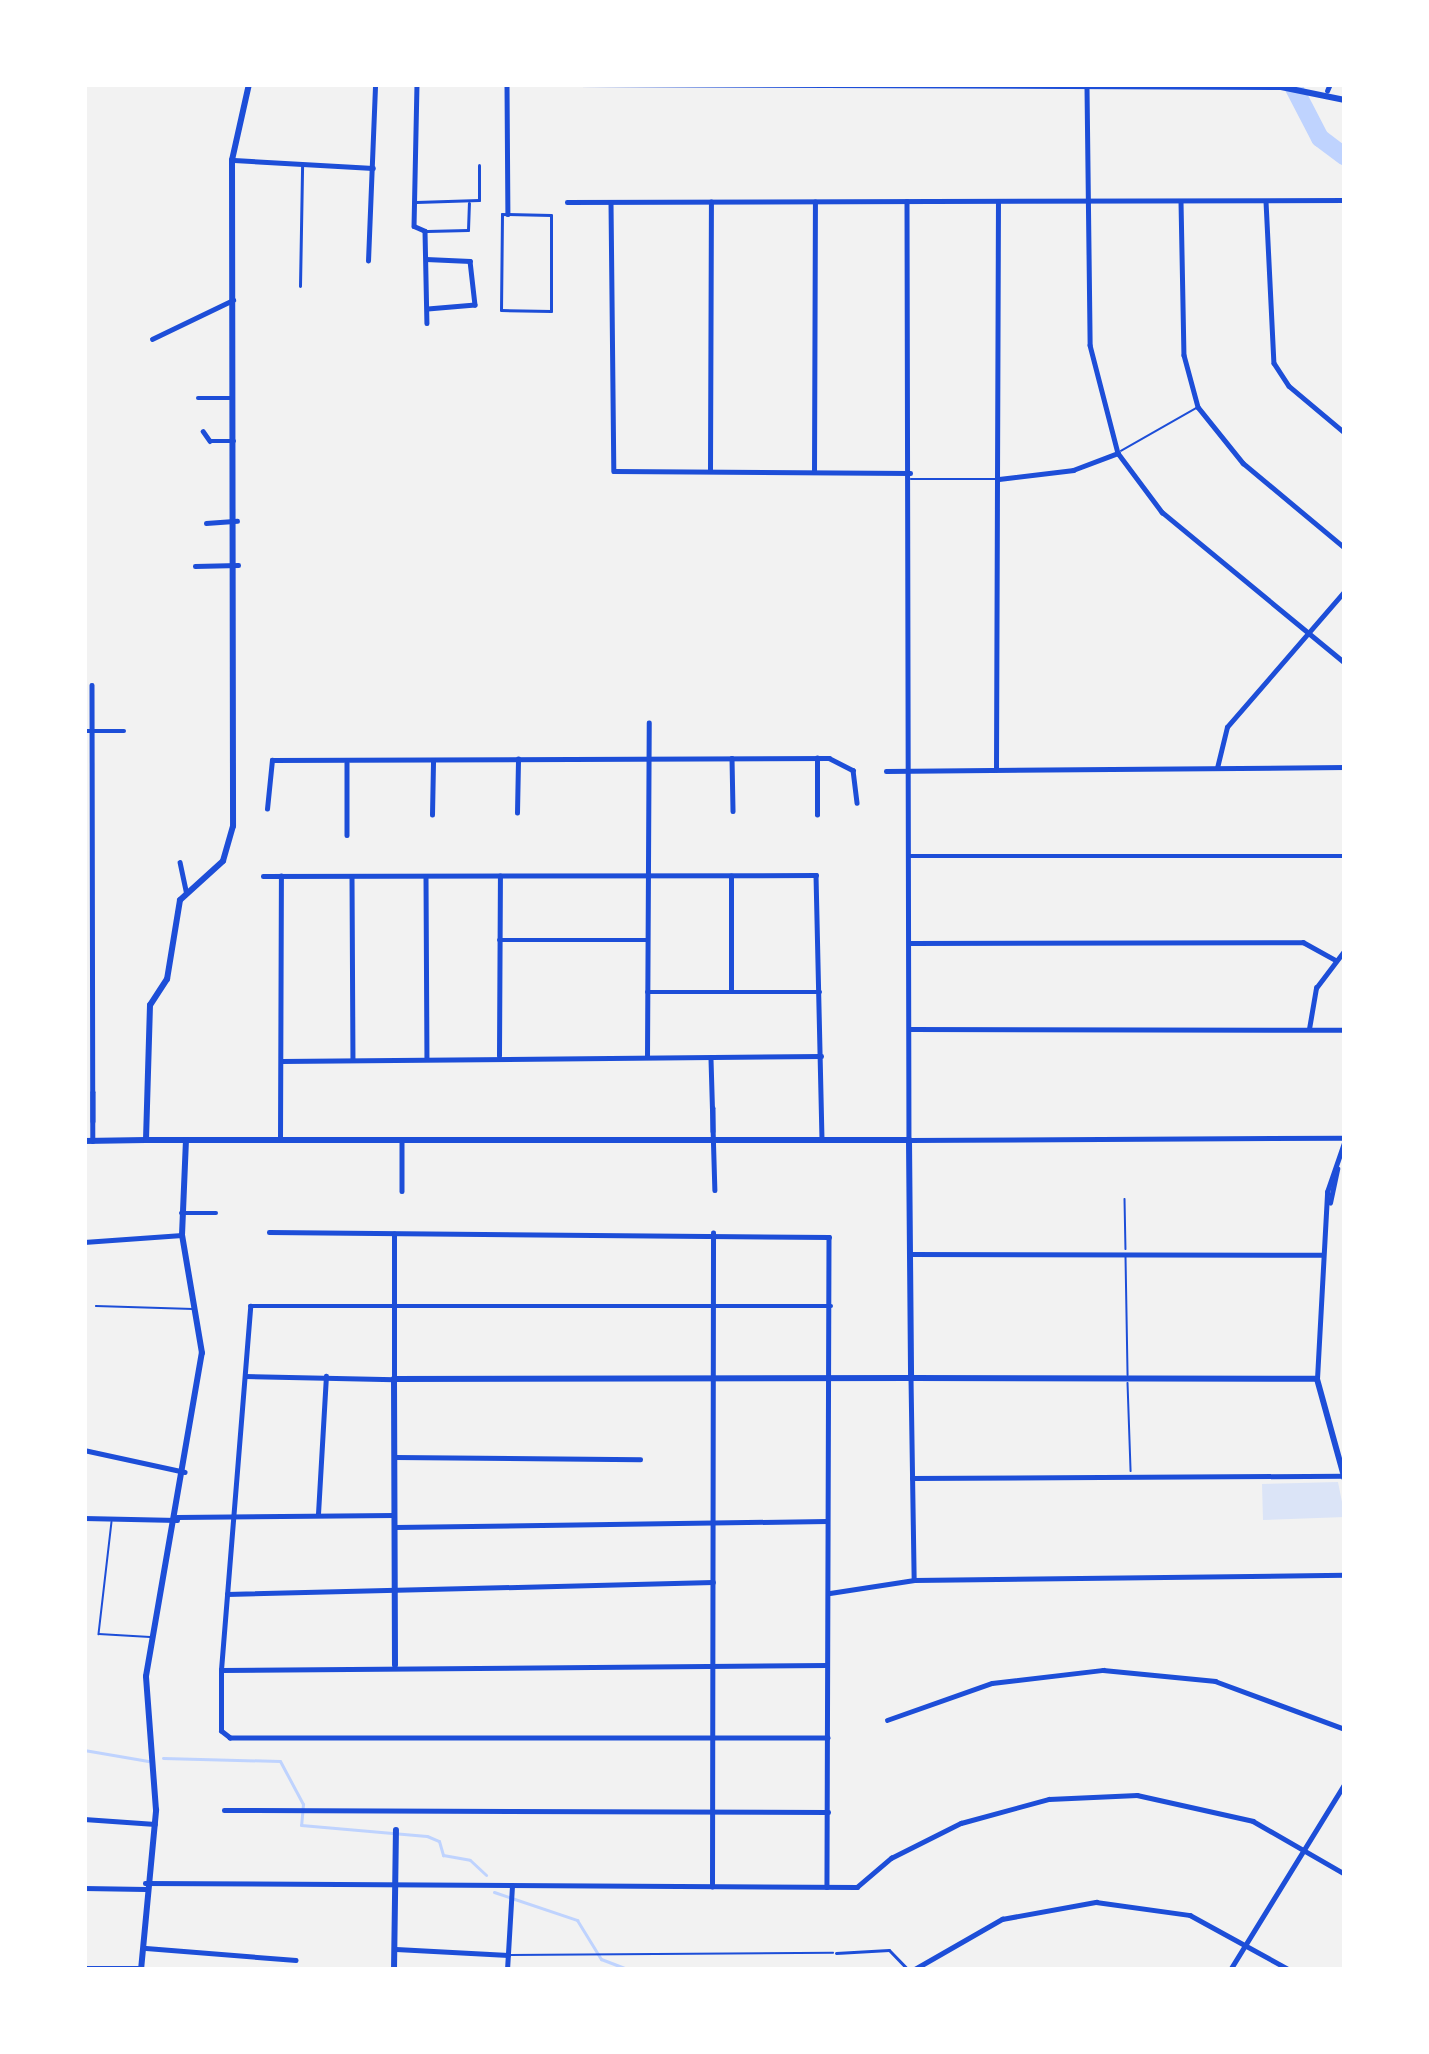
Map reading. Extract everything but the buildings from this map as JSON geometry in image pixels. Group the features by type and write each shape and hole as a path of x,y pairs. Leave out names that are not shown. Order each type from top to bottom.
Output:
{"main road":[{"path":"146,1140 150,1005 167,979 186,891 223,861 233,826 238,565 232,160 250,84"},
{"path":"576,84 1281,87 1329,88 1345,100"},
{"path":"88,1141 714,1136 909,1140 910,1378"},
{"path":"141,1969 145,1886 155,1824 146,1700 202,1353 182,1235 186,1140"},
{"path":"395,1665 394,1379 1317,1378 1344,1478"},
{"path":"394,1970 396,1829"}],"street":[{"path":"368,261 375,84"},
{"path":"417,84 415,228 468,230 469,201"},
{"path":"507,84 508,214"},
{"path":"1088,87 1090,345 1118,453 1162,512 1345,663"},
{"path":"232,160 373,168"},
{"path":"416,202 479,200 479,165"},
{"path":"300,286 302,166"},
{"path":"567,202 1345,200"},
{"path":"907,201 909,1140 1345,1139 1323,1255 1317,1378"},
{"path":"1181,201 1184,356 1198,407 1243,463 1345,548"},
{"path":"1266,201 1274,363 1289,386 1345,433"},
{"path":"611,202 614,470 910,476"},
{"path":"710,471 711,202"},
{"path":"814,472 815,202"},
{"path":"996,770 998,202"},
{"path":"502,214 508,214 550,215 550,310 501,310 502,214"},
{"path":"425,230 427,323"},
{"path":"426,259 470,261 476,305 427,309"},
{"path":"152,339 233,299"},
{"path":"198,398 232,398"},
{"path":"203,431 210,441 234,441"},
{"path":"998,479 1072,470 1118,453"},
{"path":"206,523 237,521"},
{"path":"195,566 238,565"},
{"path":"1217,769 1228,727 1345,591"},
{"path":"88,1141 93,1121 88,731 92,686"},
{"path":"647,1058 649,723"},
{"path":"88,731 124,731"},
{"path":"518,758 518,813"},
{"path":"267,808 268,761 518,758 817,758 849,766 857,803"},
{"path":"732,758 733,811"},
{"path":"817,758 817,815"},
{"path":"432,815 433,759"},
{"path":"347,760 347,835"},
{"path":"886,771 1345,767"},
{"path":"910,856 1345,856"},
{"path":"181,862 186,891"},
{"path":"263,876 818,877 822,1140"},
{"path":"280,1140 281,876"},
{"path":"352,876 352,1060"},
{"path":"426,876 427,1059"},
{"path":"499,1059 500,876"},
{"path":"731,876 731,992"},
{"path":"500,940 648,940"},
{"path":"910,943 1303,942 1336,960"},
{"path":"1309,1029 1316,988 1345,950"},
{"path":"647,992 820,992"},
{"path":"911,1029 1345,1030"},
{"path":"84,1050 93,1050"},
{"path":"280,1060 821,1056"},
{"path":"711,1057 715,1190"},
{"path":"402,1140 402,1191"},
{"path":"181,1214 216,1214"},
{"path":"268,1232 713,1233 829,1238 827,1887"},
{"path":"245,1376 394,1379 394,1233"},
{"path":"712,1886 713,1233"},
{"path":"84,1242 182,1235"},
{"path":"910,1254 1323,1255"},
{"path":"828,1738 224,1736 221,1670 250,1306 831,1306"},
{"path":"318,1516 326,1376"},
{"path":"910,1378 914,1580"},
{"path":"84,1450 185,1472"},
{"path":"395,1456 640,1459"},
{"path":"911,1478 1344,1478"},
{"path":"84,1518 395,1515"},
{"path":"395,1527 829,1521"},
{"path":"829,1594 914,1580 1345,1575"},
{"path":"227,1594 395,1594 713,1582"},
{"path":"221,1670 829,1665"},
{"path":"887,1720 992,1683 1103,1670 1215,1682 1345,1729"},
{"path":"1230,1970 1345,1784"},
{"path":"84,1888 862,1885 891,1858 962,1823 1078,1796 1196,1803 1306,1847 1345,1874"},
{"path":"224,1810 827,1812"},
{"path":"84,1819 155,1824"},
{"path":"507,1970 512,1886"},
{"path":"836,1953 889,1950 910,1970 924,1967 1002,1919 1096,1902 1190,1915 1249,1941 1290,1970"},
{"path":"142,1948 296,1960"},
{"path":"396,1949 508,1955"},
{"path":"84,1968 141,1969"}],"lane":[{"path":"1118,453 1198,407"},
{"path":"910,476 998,479"},
{"path":"1125,1199 1132,1477"},
{"path":"96,1306 197,1309"},
{"path":"112,1518 98,1634 154,1636"},
{"path":"508,1955 836,1953"}],"shaded area":[{"path":"1338,1482 1345,1517 1263,1520 1262,1484"}],"waterway":[{"path":"1292,84 1320,138 1345,157"},
{"path":"84,1541 84,1558"},
{"path":"84,1750 148,1761"},
{"path":"163,1758 280,1761 303,1804 301,1825 427,1836 439,1841 443,1855 470,1860 486,1875"},
{"path":"494,1892 577,1920 601,1959 629,1970"}]}
